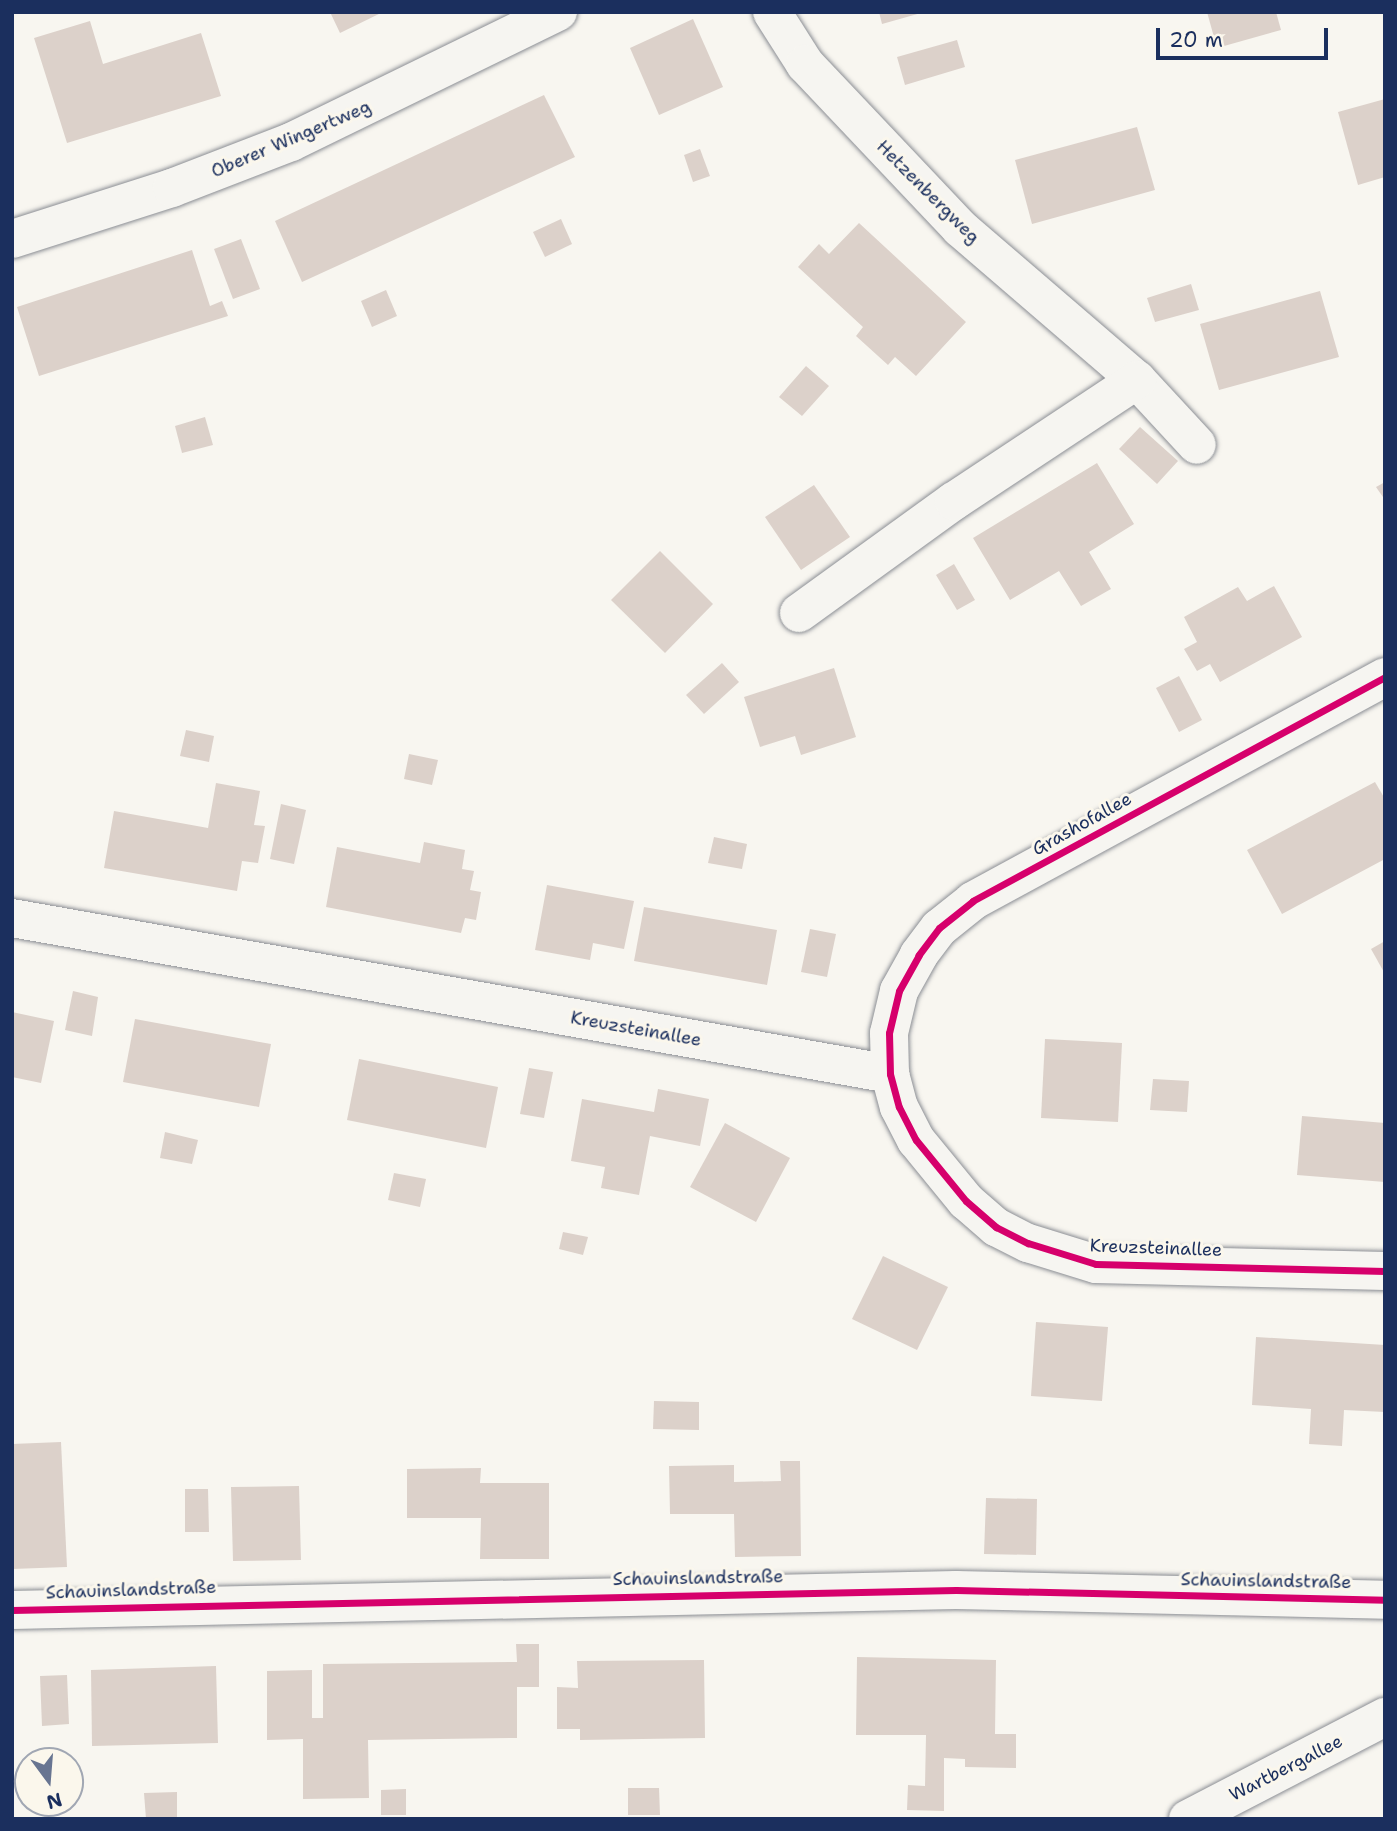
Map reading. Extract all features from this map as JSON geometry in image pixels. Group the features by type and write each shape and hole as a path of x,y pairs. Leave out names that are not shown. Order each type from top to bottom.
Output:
{"street":[{"name":"Oberer Wingertweg","path":"12,239 172,188 291,142 558,12"},
{"name":"Hetzenbergweg","path":"772,12 805,64 960,228 1137,380 1196,445"},
{"path":"799,612 954,501 1137,380"},
{"name":"Grashofallee","path":"890,1074 889,1033 899,991 939,928 973,901 1385,677"},
{"name":"Kreuzsteinallee","path":"12,918 890,1074 899,1107 916,1140 966,1201 996,1227 1063,1258 1096,1264 1385,1270"},
{"name":"Schauinslandstraße","path":"12,1610 956,1590 1385,1600"},
{"name":"Wartbergallee","path":"1188,1819 1385,1717"}],"building":[{"path":"330,12 383,12 340,33"},
{"path":"879,12 921,12 921,13 882,24"},
{"path":"1207,12 1276,12 1281,30 1217,48"},
{"path":"693,19 723,87 659,115 630,48"},
{"path":"90,21 103,64 201,33 221,96 67,143 34,38"},
{"path":"957,40 965,67 905,85 897,57"},
{"path":"544,95 575,157 302,282 275,221"},
{"path":"1385,99 1385,177 1358,185 1338,112"},
{"path":"1137,127 1155,190 1032,224 1015,160"},
{"path":"700,149 710,176 693,182 684,155"},
{"path":"561,219 572,244 545,257 533,232"},
{"path":"859,223 966,322 916,376 895,357 888,365 856,336 863,327 798,267 819,244 829,254"},
{"path":"241,239 260,289 233,299 214,249"},
{"path":"192,250 210,306 222,301 228,316 39,376 17,307"},
{"path":"1191,284 1199,310 1155,322 1147,298"},
{"path":"386,290 397,316 372,327 361,301"},
{"path":"1320,291 1339,357 1219,390 1200,324"},
{"path":"806,366 829,386 802,416 779,397"},
{"path":"205,417 213,445 182,453 175,426"},
{"path":"1140,427 1178,461 1157,484 1119,449"},
{"path":"1097,463 1134,524 1089,552 1111,589 1081,606 1059,571 1010,600 973,538"},
{"path":"1385,482 1385,500 1376,487"},
{"path":"814,485 850,537 801,570 765,517"},
{"path":"660,551 713,604 665,653 611,600"},
{"path":"954,564 975,600 957,610 936,575"},
{"path":"1274,586 1302,637 1220,682 1210,664 1197,671 1184,649 1197,642 1184,617 1238,587 1247,601"},
{"path":"722,663 739,682 704,714 686,695"},
{"path":"834,668 856,737 801,755 795,736 760,747 744,697"},
{"path":"1179,676 1202,720 1179,732 1156,688"},
{"path":"186,730 214,736 209,762 180,756"},
{"path":"409,754 438,760 432,785 404,779"},
{"path":"1375,782 1385,799 1385,859 1282,914 1247,850"},
{"path":"216,783 260,791 254,825 265,826 258,863 242,861 237,891 104,868 114,811 208,828"},
{"path":"281,804 306,810 294,864 270,859"},
{"path":"714,837 747,844 742,869 708,863"},
{"path":"424,842 465,850 462,869 474,871 470,890 481,892 476,920 465,918 461,933 326,907 337,847 420,863"},
{"path":"547,885 634,901 624,949 593,943 590,960 535,950"},
{"path":"644,907 777,930 767,985 634,961"},
{"path":"810,929 836,934 827,977 801,972"},
{"path":"1385,941 1385,974 1371,949"},
{"path":"73,991 98,997 92,1036 65,1030"},
{"path":"12,1012 54,1021 41,1083 12,1077"},
{"path":"135,1019 271,1044 259,1107 123,1082"},
{"path":"1045,1039 1122,1043 1118,1122 1041,1118"},
{"path":"359,1059 498,1087 486,1148 347,1120"},
{"path":"529,1068 553,1072 544,1118 520,1114"},
{"path":"1153,1079 1189,1081 1187,1112 1150,1110"},
{"path":"658,1089 709,1099 700,1146 650,1136 639,1195 601,1188 605,1167 571,1161 582,1099 654,1112"},
{"path":"1302,1116 1385,1123 1385,1182 1297,1175"},
{"path":"725,1123 790,1158 756,1222 690,1187"},
{"path":"165,1132 198,1140 192,1164 160,1158"},
{"path":"394,1173 426,1179 420,1207 388,1200"},
{"path":"563,1232 588,1237 583,1255 559,1249"},
{"path":"883,1256 948,1287 917,1350 852,1319"},
{"path":"1036,1322 1108,1327 1102,1401 1031,1396"},
{"path":"1256,1337 1385,1345 1385,1412 1344,1410 1342,1446 1309,1444 1311,1409 1252,1405"},
{"path":"654,1401 699,1402 699,1430 653,1429"},
{"path":"61,1442 67,1567 12,1569 12,1444"},
{"path":"780,1461 800,1461 801,1556 735,1557 734,1514 670,1514 669,1466 734,1465 734,1482 781,1481"},
{"path":"481,1468 480,1483 549,1483 549,1559 480,1559 481,1518 407,1518 407,1469"},
{"path":"299,1486 301,1560 233,1561 231,1487"},
{"path":"185,1489 208,1489 209,1532 185,1532"},
{"path":"986,1498 1037,1499 1036,1555 984,1554"},
{"path":"516,1644 539,1644 539,1687 517,1687 517,1738 368,1740 369,1798 303,1799 303,1739 267,1740 267,1671 312,1670 312,1718 323,1718 323,1664 517,1662"},
{"path":"857,1657 996,1660 995,1734 1016,1734 1016,1768 965,1767 965,1759 944,1758 944,1811 907,1810 908,1785 925,1786 926,1735 856,1735"},
{"path":"704,1660 705,1738 580,1740 580,1729 557,1729 557,1687 578,1688 577,1661"},
{"path":"216,1666 218,1743 92,1746 91,1670"},
{"path":"67,1675 69,1724 42,1726 40,1676"},
{"path":"628,1788 659,1788 660,1815 628,1815"},
{"path":"406,1789 406,1815 381,1815 381,1790"},
{"path":"177,1792 177,1819 146,1819 144,1793"}],"cycle path":[{"path":"1385,677 973,901 939,928 919,955 899,991 889,1033 890,1074 899,1107 916,1140 966,1201 996,1227 1028,1243 1096,1264 1385,1271"},
{"path":"12,1610 956,1590 1385,1600"}]}
